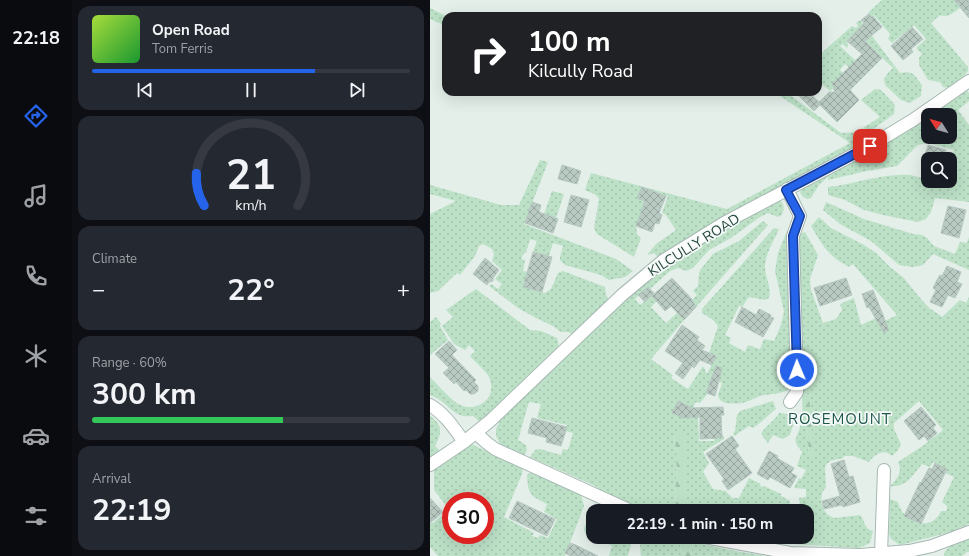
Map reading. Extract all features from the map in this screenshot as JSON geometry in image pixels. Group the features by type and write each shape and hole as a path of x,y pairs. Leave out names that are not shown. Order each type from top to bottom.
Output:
{"street":[{"name":"KILCULLY ROAD","path":"430,464 464,442 490,421 569,344 648,272 664,260 724,223 828,169 882,138 919,116 969,82"},
{"path":"786,190 800,216 793,236 797,392 790,402"},
{"path":"430,405 445,417 464,442"},
{"path":"476,433 495,449 616,504"},
{"path":"881,554 884,470"},
{"path":"740,544 790,554 881,554 909,551 933,551 969,532"}],"green space":[{"path":"882,0 954,0 960,8 948,15 940,15 931,23 968,67 968,71 950,87 943,87 940,82 928,80 919,65 919,58 922,54 916,48 926,39 914,25 892,43 888,39 890,34 874,15 871,17 868,13"},
{"path":"430,8 442,14 442,24 430,19"},
{"path":"860,20 900,73 908,72 915,76 922,85 921,96 910,103 901,100 885,85 884,79 893,68 864,41 847,41 847,48 843,44 840,46 856,61 849,67 845,64 840,70 843,73 832,84 834,87 830,91 822,84 822,52 852,26 856,28 858,26 856,23"},
{"path":"969,87 967,91 969,93 969,101 958,110 969,125 969,202 935,198 931,212 926,219 918,222 864,210 845,200 828,195 828,187 879,177 900,175 921,177 921,188 957,188 957,152 932,144 957,144 957,108 939,108"},
{"path":"875,89 881,90 895,105 894,114 872,130 863,128 880,117 861,100"},
{"path":"780,96 791,96 841,133 856,132 855,140 857,144 702,229 658,257 654,253 647,255 656,244 676,230 666,215 662,213 668,196 642,187 637,198 645,201 636,226 637,234 641,238 634,257 597,234 594,228 599,199 596,195 585,190 591,173 727,209 850,143"},
{"path":"921,120 921,144 923,144 918,145 897,166 828,180 828,177 819,185 811,198 807,199 802,196 800,192 803,188"},
{"path":"540,160 548,162 524,224 616,259 633,271 625,277 609,280 601,275 565,265 560,260 563,246 553,243 549,256 533,252 537,241 530,239 526,253 524,253 521,259 525,260 523,271 528,272 523,287 545,293 551,289 558,273 563,271 605,287 608,299 572,334 568,332 561,332 553,326 518,308 489,286 491,284 498,289 502,284 495,279 502,270 492,261 494,254 492,249 483,244 479,246 475,256 460,275 457,273 438,291 430,293 430,214 456,201 430,194 430,185 501,205 519,205"},
{"path":"552,191 564,194 556,218 544,214"},
{"path":"778,200 782,202 784,209 782,215 778,217 768,213 760,217 731,238 709,250 693,268 686,271 678,268 670,271 650,289 647,287 635,299 640,305 652,295 658,300 651,307 666,323 697,295 693,291 698,286 699,273 713,254 739,241 763,221 768,225 696,307 694,304 691,312 651,359 673,375 671,378 688,389 703,366 707,374 716,356 709,353 718,326 713,320 702,313 702,309 774,228 779,229 765,262 766,275 770,290 769,298 765,300 749,297 742,307 739,306 725,335 731,338 729,343 745,352 748,345 760,349 764,339 774,341 781,325 784,312 775,271 778,253 787,231 789,231 795,385 787,391 760,396 744,402 732,404 721,401 718,395 722,383 711,379 706,393 708,393 700,403 696,402 693,407 695,408 695,417 698,417 699,441 714,441 715,436 723,435 724,439 703,452 709,463 703,472 713,489 726,491 732,498 739,498 749,478 761,484 760,486 764,486 781,494 781,496 790,501 790,504 685,504 685,434 674,437 677,455 675,504 630,504 599,490 593,485 530,457 535,450 540,449 561,455 563,449 568,450 573,433 566,431 567,425 537,418 541,404 529,402 518,440 526,445 527,450 523,457 500,444 496,436 496,429 500,421 521,398 649,277 679,254"},
{"path":"826,202 864,219 913,234 922,235 934,246 955,254 960,242 967,243 969,237 969,270 933,254 923,265 913,267 899,265 871,241 840,224 823,210"},
{"path":"819,217 831,228 876,253 904,278 928,307 942,317 960,300 966,303 969,297 969,524 951,532 900,545 891,539 889,534 890,499 898,502 905,515 911,520 924,524 931,522 941,511 946,511 947,506 942,502 954,477 945,473 947,469 933,462 930,467 922,464 905,483 890,486 900,472 898,462 924,445 943,430 919,401 894,423 894,429 901,444 892,456 886,452 883,452 869,462 853,456 844,456 843,458 830,461 825,466 826,487 822,493 821,501 824,510 828,515 834,518 860,515 866,526 873,531 870,543 859,548 792,544 814,544 814,504 800,504 799,498 806,497 806,489 794,488 799,478 801,479 806,470 797,466 802,452 796,441 800,426 807,425 809,457 809,394 802,395 795,235 805,232 818,255 810,279 811,290 823,323 836,319 842,310 840,304 854,298 861,325 876,318 879,324 897,315 853,264 849,267 836,259 827,250 811,226"},
{"path":"476,289 530,330 541,331 557,338 559,346 480,422 473,416 460,415 442,401 430,395 430,377 460,405 474,407 485,402 489,397 491,384 489,377 470,356 475,351 469,345 465,350 454,344 442,326 453,317 446,310"},
{"path":"436,317 448,340 430,355 430,322"},
{"path":"809,394 814,457 809,457 807,425 803,426 802,395"},
{"path":"773,401 776,409 753,428 749,426 734,436 733,433 735,431 737,415 740,411"},
{"path":"779,413 789,414 792,416 793,425 790,435 783,439 773,435 768,443 761,434"},
{"path":"430,416 439,426 440,433 435,446 440,451 430,457"},
{"path":"675,431 685,434 685,504 675,504 677,455 674,437"},
{"path":"471,444 523,468 522,474 504,517 534,533 532,536 538,538 540,535 548,538 557,519 544,512 547,504 531,494 528,486 527,475 531,472 581,494 584,506 565,556 438,556 430,547 430,523 433,523 442,515 442,544 494,544 494,492 442,492 442,500 434,490 434,470"},
{"path":"586,523 586,534 585,533 584,528"},
{"path":"969,538 969,552 962,556 944,556 945,551 951,545"},
{"path":"608,544 631,544 628,556 609,556 612,546"},
{"path":"640,544 680,544 681,556 641,556"},
{"path":"680,544 693,544 691,556 681,556"},
{"path":"693,544 702,544 766,556 691,556"}],"building":[{"path":"954,0 969,0 969,18"},
{"path":"869,14 871,17 873,16 882,27 865,41 882,58 850,90 859,100 837,122 820,105 814,111 799,96 812,96 819,102 829,92 836,92 833,89 834,87 832,84 862,54 847,41 864,23 861,20"},
{"path":"912,27 923,39 911,49 913,52 903,60 891,46"},
{"path":"928,145 946,150 945,152 926,152"},
{"path":"562,165 581,171 577,184 558,179"},
{"path":"642,187 666,196 659,213 662,215 659,224 655,223 652,232 636,226 645,201 637,198"},
{"path":"571,195 589,200 581,227 564,222"},
{"path":"532,202 541,205 539,212 558,219 553,233 525,223"},
{"path":"948,206 966,210 959,238 941,233"},
{"path":"533,252 552,257 542,292 523,287"},
{"path":"485,258 499,270 493,278 493,281 489,282 487,285 473,274"},
{"path":"947,266 961,272 957,282 962,284 955,298 948,295 942,307 930,302 936,290 933,288"},
{"path":"672,278 691,298 696,307 684,320 671,306 665,311 652,296"},
{"path":"846,278 852,295 820,306 814,288"},
{"path":"648,287 654,293 645,302 638,295"},
{"path":"873,290 889,330 884,333 869,307 867,308 862,294"},
{"path":"742,307 756,315 759,309 771,315 770,317 774,318 763,337 735,322"},
{"path":"682,325 699,337 697,340 705,346 702,350 716,356 712,365 700,360 694,368 692,366 683,379 675,373 683,363 665,351"},
{"path":"449,341 457,350 452,355 476,380 474,382 478,386 478,391 474,394 470,394 466,390 464,391 456,382 454,384 443,373 449,368 435,354"},
{"path":"716,366 722,368 715,396 706,393"},
{"path":"678,401 692,408 723,407 724,415 721,415 722,438 700,439 700,417 683,418 672,413"},
{"path":"921,407 936,425 933,428 937,433 928,441 924,436 919,440 904,421"},
{"path":"532,418 567,427 561,446 546,442 547,438 528,433"},
{"path":"732,436 739,446 735,449 752,473 728,490 722,481 724,479 706,454"},
{"path":"769,451 778,456 777,458 794,468 791,473 797,476 790,488 770,477 768,480 757,474"},
{"path":"844,460 849,477 853,476 860,502 843,507 842,505 824,509 822,501 840,496 831,464"},
{"path":"935,463 947,469 921,524 904,516 920,482 921,483 929,468 932,469"},
{"path":"430,498 442,511 442,513 430,523"},
{"path":"517,501 555,519 547,536 509,518"},
{"path":"570,543 598,556 571,556 565,553"}],"district":[{"name":"ROSEMOUNT","path":"840,419"}],"route":[{"path":"797,370 793,236 800,216 786,190 870,146"}]}
